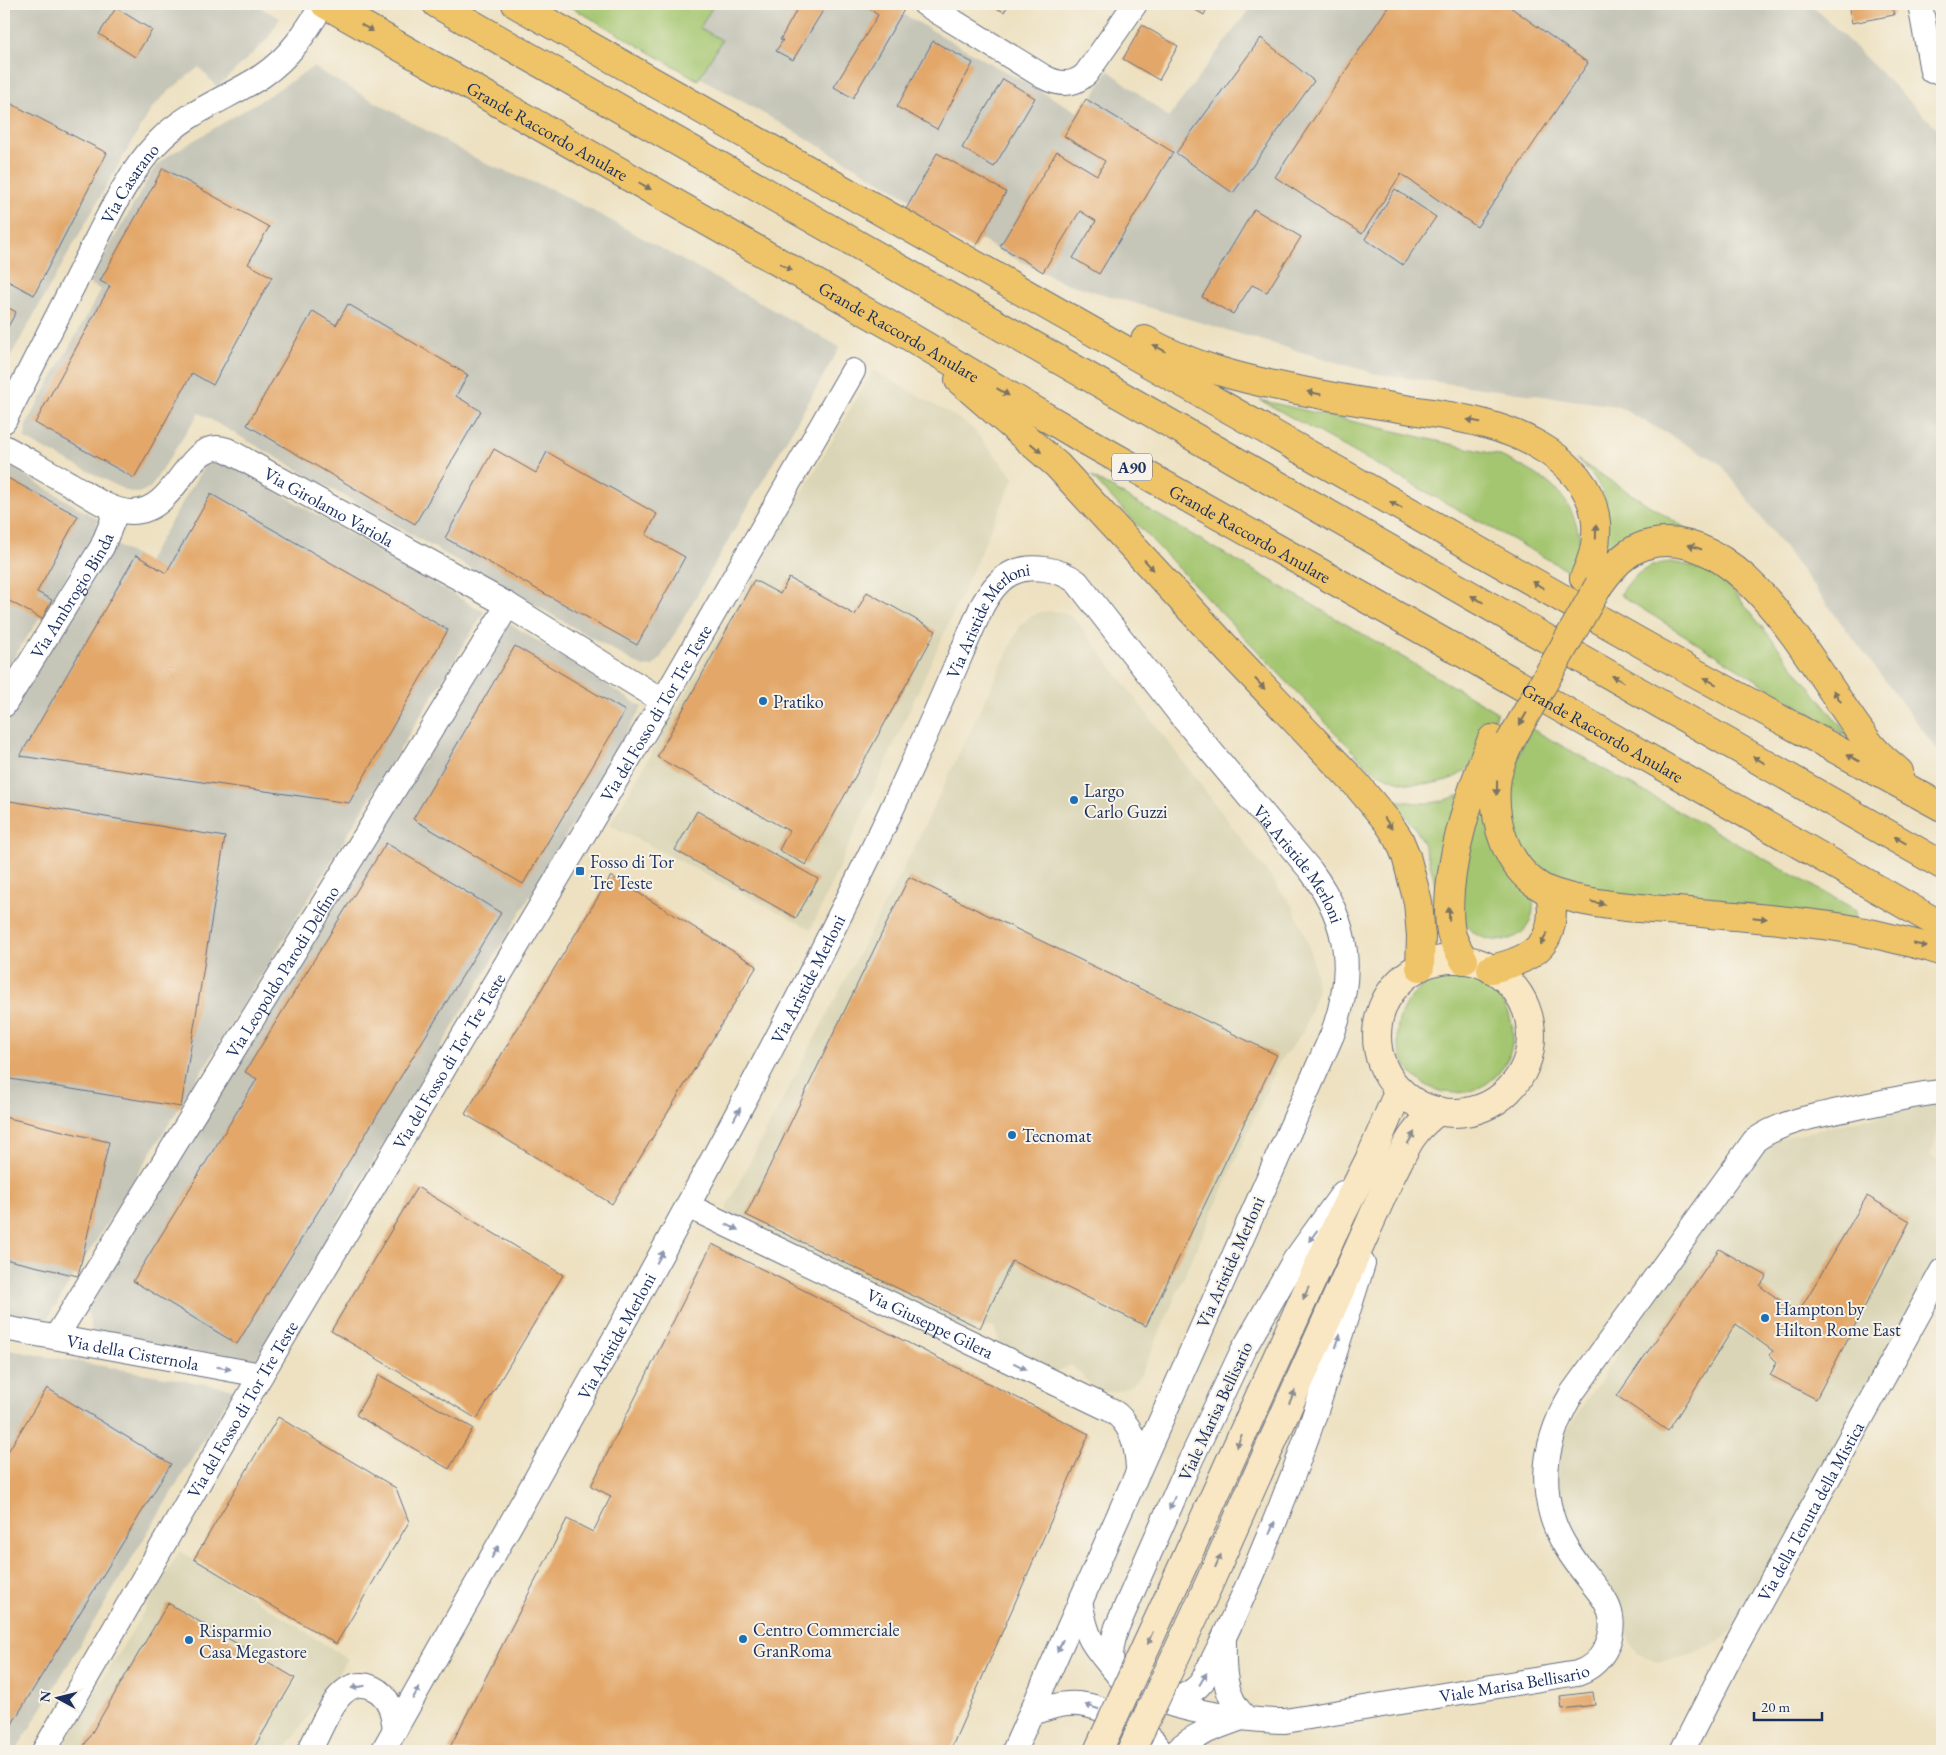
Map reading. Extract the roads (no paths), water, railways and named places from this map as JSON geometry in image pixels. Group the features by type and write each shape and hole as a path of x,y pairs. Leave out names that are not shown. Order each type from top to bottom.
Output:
{"highway":[{"name":"Grande Raccordo Anulare","path":"324,4 907,335 1083,439 1942,926"},
{"path":"437,4 1942,865"},
{"path":"516,4 1655,651 1942,806"},
{"path":"1004,281 1092,311 1176,357 1224,373 1287,388 1485,423 1535,443 1568,467 1581,482 1593,504 1596,522 1596,547 1591,582 1503,736 1476,778 1464,818 1452,871 1450,923 1455,943 1464,960"},
{"path":"907,335 1057,465 1374,804 1399,839 1412,873 1420,917 1420,967"},
{"path":"1591,582 1636,548 1658,542 1678,542 1696,547 1724,562 1748,581 1780,617 1807,652 1869,744 1899,773 1942,806"},
{"path":"1503,736 1496,789 1498,825 1504,842 1517,864 1536,884 1550,892 1612,905 1781,920 1848,929 1942,952"},
{"path":"1491,968 1524,959 1530,956 1542,944 1552,918 1553,906 1550,892"}],"main road":[{"path":"1440,960 1464,960 1491,968 1509,983 1518,994 1526,1008 1531,1037 1529,1052 1524,1066 1508,1091 1482,1108 1467,1112 1438,1111 1418,1104 1399,1090 1386,1072 1380,1058 1378,1028 1381,1013 1391,993 1401,981 1420,967 1440,960"},
{"name":"Viale Marisa Bellisario","path":"1098,1751 1334,1232 1372,1154 1399,1090"},
{"path":"1131,1751 1391,1176 1412,1134 1423,1122 1438,1111"}],"street":[{"name":"Via Casarano","path":"4,421 118,198 143,159 159,140 176,126 263,75 288,55 324,4"},
{"path":"925,4 1044,77 1053,82 1068,84 1086,74 1135,4"},
{"path":"1920,4 1932,71"},
{"name":"Via del Fosso di Tor Tre Teste","path":"44,1751 262,1375 663,700 852,371"},
{"name":"Via Girolamo Variola","path":"4,446 111,508 132,512 156,505 172,491 200,454 213,448 223,448 508,605 663,700"},
{"name":"Via Ambrogio Binda","path":"4,705 102,547 113,520 111,508"},
{"name":"Via Aristide Merloni","path":"383,1751 688,1206 857,881 898,796 988,596 1010,574 1020,570 1050,570 1069,576 1091,598 1179,712 1314,875 1334,910 1342,933 1346,957 1344,994 1332,1035 1014,1751"},
{"name":"Via Leopoldo Parodi Delfino","path":"56,1337 508,605"},
{"name":"Viale Marisa Bellisario","path":"1163,1701 1187,1709 1274,1721 1305,1718 1586,1670 1598,1660 1608,1642 1612,1624 1609,1608 1578,1565 1558,1532 1551,1513 1546,1488 1547,1458 1552,1436 1557,1421 1572,1393 1754,1141 1776,1128 1823,1115 1923,1093 1942,1092"},
{"name":"Viale Marisa Bellisario","path":"1114,1670 1112,1647 1122,1616 1182,1479 1242,1352 1294,1261 1372,1154"},
{"path":"1080,1602 1089,1638 1093,1646 1124,1681 1131,1686 1163,1701 1188,1695 1202,1682 1270,1533 1298,1462 1391,1176"},
{"name":"Via Giuseppe Gilera","path":"688,1206 1111,1410 1125,1422 1131,1432 1137,1455 1138,1469"},
{"name":"Via della Tenuta della Mistica","path":"1682,1751 1730,1657 1942,1272"},
{"name":"Via della Cisternola","path":"4,1328 262,1375"},
{"path":"1176,1751 1190,1740 1205,1732 1245,1717 1235,1706 1226,1685 1223,1661 1224,1636"},
{"path":"309,1751 329,1710 344,1691 360,1685 368,1686 384,1696 390,1706 395,1730"},
{"path":"1030,1714 1068,1704 1088,1705 1129,1722 1144,1732 1161,1751"}],"place":[{"name":"Pratiko","path":"763,701"},
{"name":"Largo Carlo Guzzi","path":"1074,800"},
{"name":"Fosso di Tor Tre Teste","path":"580,871"},
{"name":"Tecnomat","path":"1012,1135"},
{"name":"Hampton by Hilton Rome East","path":"1765,1318"},
{"name":"Centro Commerciale GranRoma","path":"743,1639"},
{"name":"Risparmio Casa Megastore","path":"189,1640"}]}
